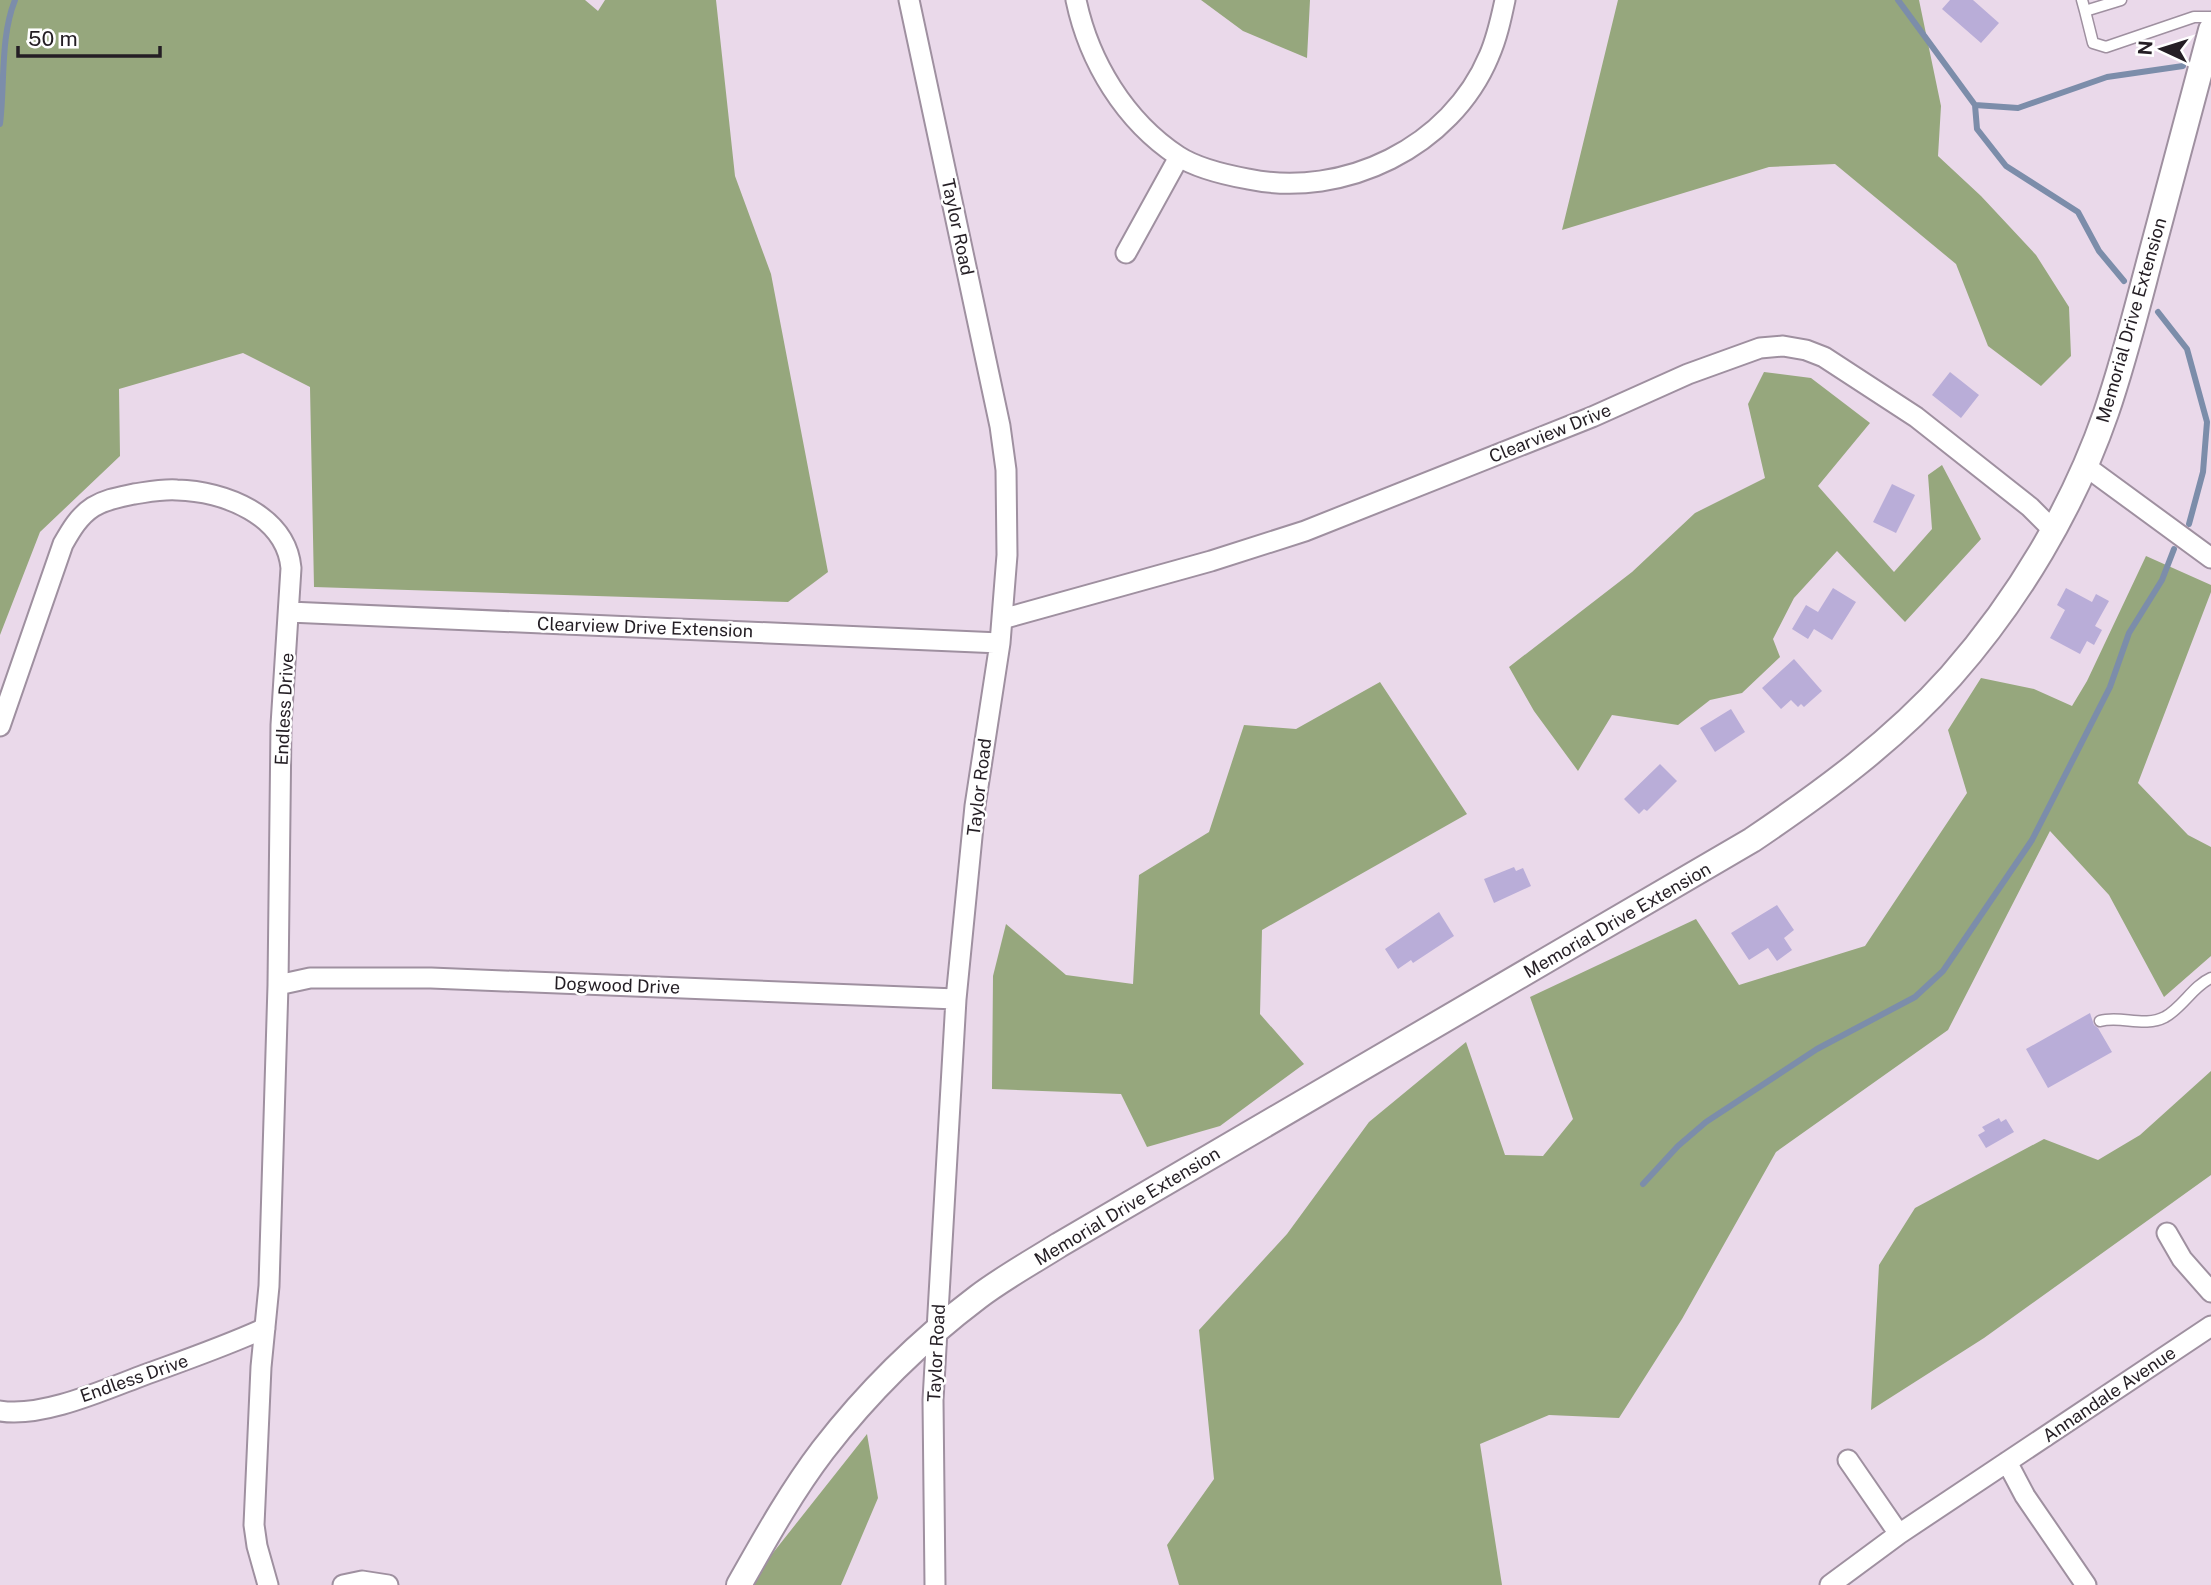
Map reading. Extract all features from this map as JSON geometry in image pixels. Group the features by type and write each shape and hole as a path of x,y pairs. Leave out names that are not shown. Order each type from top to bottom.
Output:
{"street":[{"name":"Taylor Road","path":"909,0 1000,426 1008,514 1000,643 975,806 956,999 933,1400 935,1585"},
{"path":"1076,0 1086,38 1114,91 1146,129 1179,157 1230,176 1289,184 1343,178 1393,158 1417,144 1459,104 1477,79 1489,56 1505,0"},
{"name":"Memorial Drive Extension","path":"738,1585 776,1519 822,1452 884,1379 978,1296 1059,1245 1706,868 1807,803 1895,732 1950,677 2010,601 2052,529 2106,415 2126,353 2211,30"},
{"path":"1126,253 1179,157"},
{"name":"Clearview Drive","path":"1002,619 1211,561 1305,531 1592,417 1688,374 1760,348 1783,346 1824,357 1916,417 2029,507 2052,529"},
{"path":"2084,465 2211,558"},
{"name":"Endless Drive","path":"0,726 63,544 84,514 109,499 159,490 176,489 215,495 246,508 276,530 287,546 291,568 281,725 278,985 269,1286 261,1367 254,1525 268,1585"},
{"name":"Clearview Drive Extension","path":"289,612 1000,643"},
{"name":"Dogwood Drive","path":"278,985 310,978 431,978 956,999"},
{"path":"2167,1233 2182,1259 2211,1292"},
{"name":"Annandale Avenue","path":"1830,1585 1899,1534 2211,1326"},
{"name":"Endless Drive","path":"0,1411 13,1413 39,1410 103,1390 235,1342 265,1328"},
{"path":"1848,1460 1899,1534"},
{"path":"2007,1462 2025,1496 2086,1585"},
{"path":"343,1585 362,1581 388,1585"}],"lane":[{"path":"2121,0 2083,5 2093,43 2106,47 2194,17 2211,17"},
{"path":"2100,1021 2109,1019 2143,1022 2164,1017 2211,978"}],"green space":[{"path":"0,0 585,0 598,11 605,0 716,0 735,176 771,274 828,572 788,602 314,587 310,387 243,353 119,389 120,456 40,532 0,635"},
{"path":"1201,0 1310,0 1307,58 1243,31"},
{"path":"1618,0 1919,0 1941,106 1938,156 1981,196 2036,255 2069,307 2071,356 2041,386 1988,346 1956,264 1835,164 1769,167 1562,230"},
{"path":"1764,372 1811,378 1870,423 1818,486 1894,572 1932,529 1928,475 1942,465 1981,539 1905,622 1837,551 1794,598 1773,639 1780,657 1742,693 1710,700 1678,725 1612,715 1578,771 1534,711 1509,667 1632,572 1695,513 1765,478 1748,404"},
{"path":"2146,556 2211,585 2211,592 2138,783 2188,835 2211,847 2211,956 2164,997 2109,895 2050,831 1948,1030 1776,1152 1682,1319 1619,1418 1549,1415 1480,1444 1502,1585 1179,1585 1167,1545 1214,1479 1199,1330 1287,1234 1369,1122 1466,1042 1505,1155 1543,1156 1573,1119 1530,997 1696,919 1739,985 1865,946 1967,793 1948,730 1981,678 2034,689 2072,706 2087,681"},
{"path":"1380,682 1467,814 1262,930 1260,1014 1304,1064 1220,1126 1147,1147 1121,1094 992,1089 993,976 1006,924 1066,975 1133,984 1139,875 1209,832 1244,725 1296,729"},
{"path":"2211,1071 2211,1175 1984,1338 1871,1410 1879,1265 1915,1208 2044,1139 2098,1160 2140,1135"},
{"path":"867,1434 878,1498 841,1585 754,1585 761,1568"}],"building":[{"path":"1950,0 1973,0 1999,23 1981,43 1942,9"},
{"path":"1950,372 1979,395 1961,418 1932,395"},
{"path":"1892,484 1915,495 1896,533 1873,522"},
{"path":"1833,588 1856,602 1832,640 1814,629 1808,639 1792,629 1806,605 1818,612"},
{"path":"2066,588 2092,602 2096,594 2109,601 2095,626 2102,630 2094,645 2087,641 2080,654 2050,638 2065,610 2057,605"},
{"path":"1794,659 1822,691 1804,707 1801,704 1798,707 1791,700 1781,709 1762,688"},
{"path":"1731,709 1745,732 1715,752 1700,728"},
{"path":"1660,764 1677,781 1647,811 1644,809 1639,814 1624,799"},
{"path":"1514,867 1516,871 1523,868 1531,886 1494,903 1484,879"},
{"path":"1777,905 1794,930 1784,938 1792,950 1777,961 1768,948 1749,960 1731,933"},
{"path":"1439,912 1454,936 1413,963 1411,960 1398,969 1385,949"},
{"path":"2090,1013 2094,1025 2112,1052 2048,1088 2026,1049"},
{"path":"1999,1118 2001,1122 2006,1119 2014,1132 1986,1148 1978,1135 1985,1131 1982,1127"}],"waterway":[{"path":"0,124 5,45 15,0"},
{"path":"1898,0 1975,105 1977,129 2006,166 2078,212 2099,251 2124,281"},
{"path":"1975,105 2018,108 2107,77 2183,66"},
{"path":"2158,312 2187,349 2207,422 2203,472 2189,524"},
{"path":"1643,1184 1678,1146 1706,1122 1817,1049 1915,997 1943,971 2032,840 2110,687 2129,633 2162,580 2174,549"}]}
